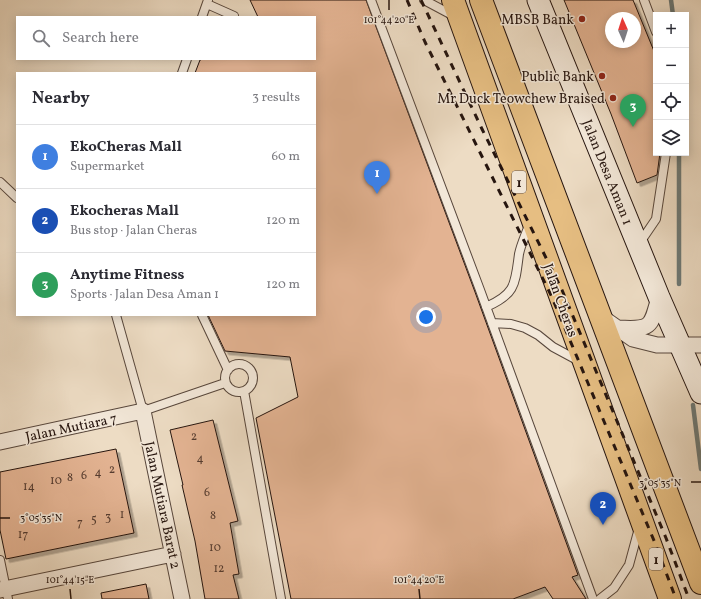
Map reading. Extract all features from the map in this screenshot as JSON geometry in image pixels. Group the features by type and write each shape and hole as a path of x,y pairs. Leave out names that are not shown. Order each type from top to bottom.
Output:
{"highway":[{"name":"1","path":"481,0 609,322 700,572"},
{"name":"Jalan Cheras","path":"456,10 670,599"}],"street":[{"name":"Jalan Desa Aman 1","path":"538,0 659,296 700,390"},
{"path":"609,322 634,329 643,328 650,324 654,317 659,296"},
{"path":"609,322 633,339 646,343 657,345 701,345"},
{"path":"700,390 699,369 701,366"},
{"name":"Jalan Mutiara 7","path":"0,442 143,411"},
{"name":"Jalan Mutiara Barat 2","path":"143,411 182,599"},
{"path":"5,593 173,554"}],"lane":[{"path":"371,0 492,323 593,599"},
{"path":"424,0 456,10"},
{"path":"644,0 653,24"},
{"path":"202,16 207,2 234,16"},
{"path":"182,72 187,60"},
{"path":"638,245 656,219 666,156"},
{"path":"0,182 16,197"},
{"path":"486,307 497,302 513,289 518,271 520,253 532,218"},
{"path":"116,316 143,411 225,383"},
{"path":"202,316 228,370"},
{"path":"492,323 511,324 525,328 538,335 553,347 585,364"},
{"path":"236,365 245,366 252,372 253,382 244,392 231,390 225,383 228,370 236,365"},
{"path":"244,392 281,599"},
{"path":"600,599 614,588 629,564 641,520"},
{"path":"0,560 5,593"}],"building":[{"path":"250,0 366,0 475,292 578,575 572,577 586,599 553,599 545,587 513,599 291,599 256,418 298,397 290,357 225,351 208,316 316,316 316,72 195,72 200,60 316,60 316,16 258,16"},
{"path":"564,0 633,0 638,12 605,12 605,48 641,48 641,19 653,49 653,156 660,156 657,175 637,183 611,114"},
{"path":"213,420 238,521 230,523 239,574 233,575 239,599 205,599 195,541 170,430"},
{"path":"116,449 134,533 6,559 0,530 0,472"},
{"path":"146,584 149,599 102,599 101,593"}],"waterway":[{"path":"671,0 673,12"},
{"path":"679,156 679,284"},
{"path":"693,405 701,469"}],"railway":[{"path":"407,0 425,42 551,295 655,543 676,599"},
{"path":"421,0 482,129 562,290 666,538 689,599"}],"place":[{"name":"MBSB Bank","path":"582,19"},
{"name":"Public Bank","path":"602,76"},
{"name":"Mr Duck Teowchew Braised","path":"613,98"},
{"name":"Anytime Fitness","path":"633,127"},
{"name":"EkoCheras Mall","path":"377,194"},
{"name":"Ekocheras Mall","path":"603,525"}]}
